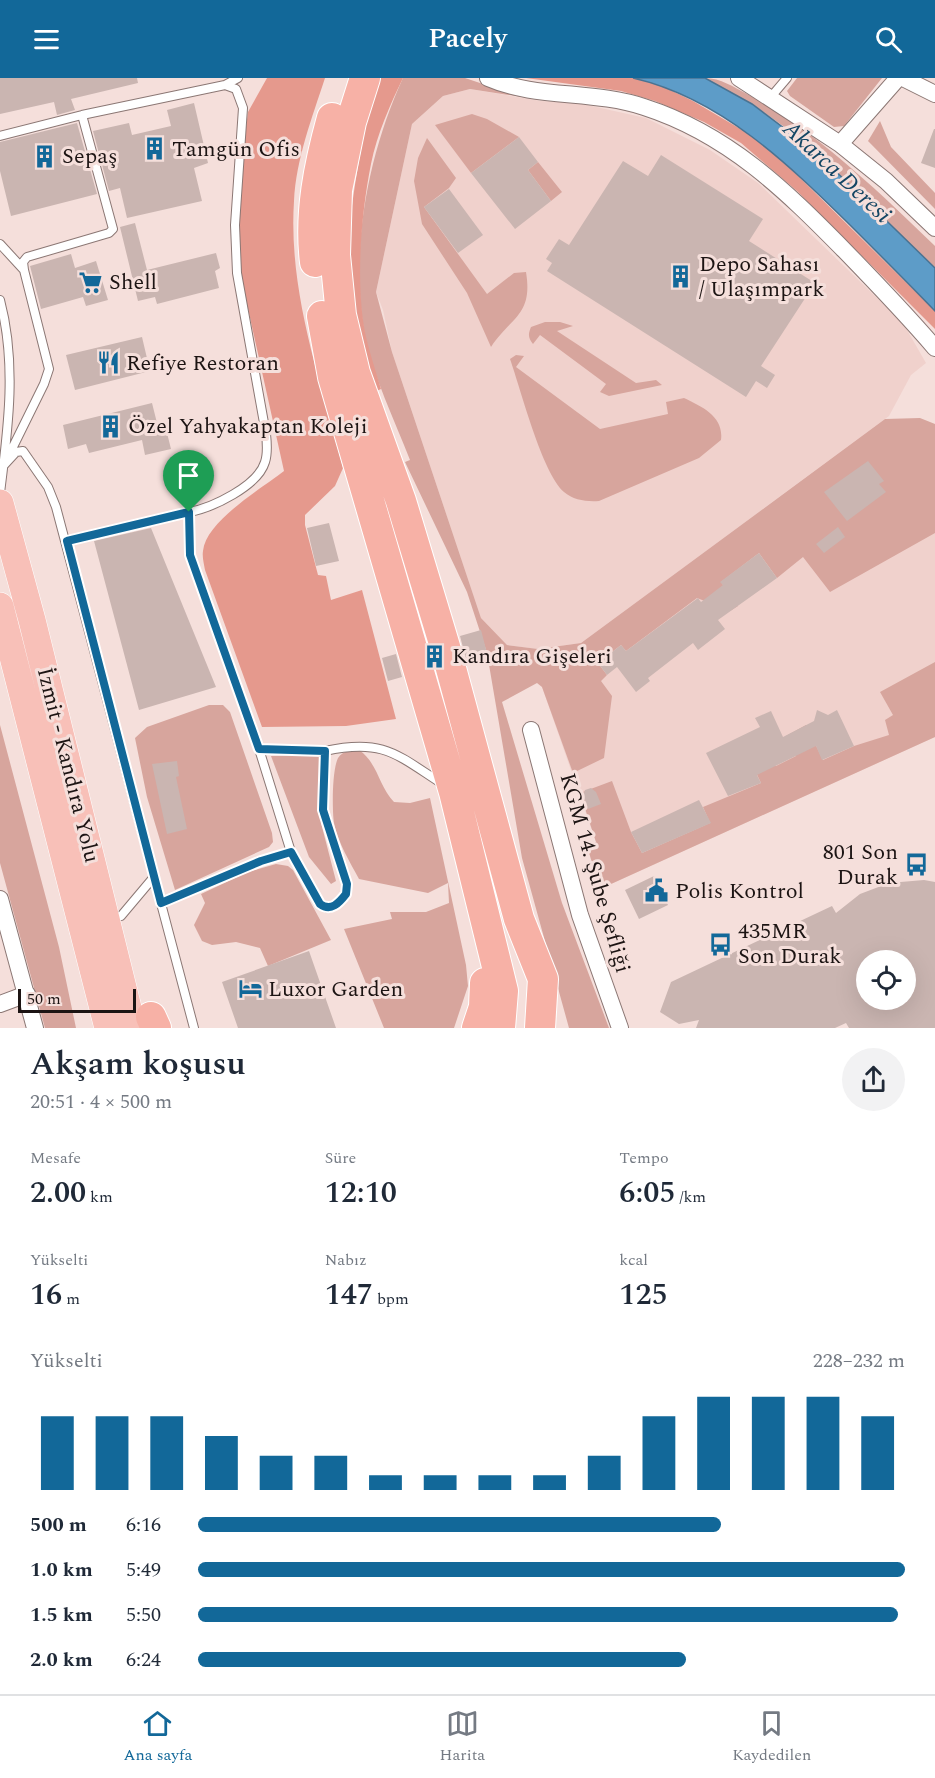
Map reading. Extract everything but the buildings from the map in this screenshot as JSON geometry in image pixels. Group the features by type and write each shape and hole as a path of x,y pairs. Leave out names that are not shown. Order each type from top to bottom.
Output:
{"highway":[{"path":"346,78 318,167 314,212 314,257 321,308 333,377 454,792 503,992 500,1028"},
{"path":"365,78 351,122 337,189 334,244 340,315 355,373 401,501 446,650 519,919 543,979 556,1028"},
{"name":"İzmit - Kandıra Yolu","path":"0,503 148,1025"},
{"name":"İzmit - Kandıra Yolu","path":"0,606 108,1028"},
{"path":"32,620 70,713 148,1025"},
{"path":"477,1028 485,993 478,936 479,896"},
{"path":"74,900 89,1028"},
{"path":"519,919 524,999 521,1028"},
{"path":"540,1028 543,979"}],"street":[{"path":"488,78 516,88 572,93 643,106 734,149 766,175 820,226 904,312 935,348"},
{"path":"739,78 840,144 886,181 935,228"},
{"path":"840,144 900,78 935,94"},
{"name":"KGM 14. Şube Şefliği","path":"531,730 580,915 620,1028"},
{"path":"0,899 35,1028"},
{"path":"0,1004 27,994"}],"lane":[{"path":"0,136 82,115 225,85 238,78"},
{"path":"770,98 787,78"},
{"path":"67,541 216,504 250,481 263,468 267,452 266,434 237,273 235,225 243,108 236,89 225,85"},
{"path":"3,465 44,384 49,369 23,261 27,257 109,233 113,229 82,115"},
{"path":"0,244 24,270"},
{"path":"0,300 8,338 10,376 0,493"},
{"path":"3,465 16,452 27,453 53,497 67,541 153,878 194,1028"},
{"path":"189,512 190,555 259,749 291,852 320,904 328,908 340,902 346,894 347,884 323,810 325,751"},
{"path":"259,749 325,751 358,745 390,750 454,792"},
{"path":"161,903 261,861 291,852"},
{"path":"121,916 153,878"}],"shaded area":[{"path":"267,78 325,78 305,139 298,170 295,185 293,235 301,303 308,336 343,468 335,486 305,515 305,525 318,575 326,576 331,600 362,590 396,719 346,726 262,727 205,570 203,551 206,540 214,528 236,506 284,471 241,277 239,234 243,149 248,112"},
{"path":"377,78 403,78 377,142 367,184 362,227 360,273 363,317 381,389 374,392 355,315 350,276 349,237 358,166 371,95"},
{"path":"403,78 465,78 522,97 470,89 443,96 412,124 376,292 392,352 481,618 507,645 538,649 581,643 885,419 920,418 935,424 935,533 830,592 803,557 777,578 759,553 721,582 738,606 730,611 697,598 626,651 621,645 598,663 607,675 601,681 612,696 604,758 573,773 542,687 537,683 502,702 562,903 609,1028 569,1028 522,858 487,653 467,592 405,462 410,460 379,383 365,336 359,271 365,204 380,139"},
{"path":"526,78 633,78 656,83 693,101 754,137 779,157 935,311 935,329 797,191 741,143 704,122 655,101 621,91"},
{"path":"705,78 727,83 747,94 773,109 822,144 935,246 935,268 800,138 752,104"},
{"path":"797,78 882,78 844,126 834,127 790,96 787,91"},
{"path":"470,89 541,101 578,103 646,118 710,150 758,183 903,323 926,363 911,375 889,416 581,643 538,649 507,645 481,618 392,352 383,310 376,292 412,124 443,96"},
{"path":"472,114 487,119 519,137 471,173 435,125"},
{"path":"880,121 891,147 935,193 935,209 868,141"},
{"path":"427,138 456,178 449,188 424,207 487,294 514,273 526,272 527,286 524,306 491,347 467,293 422,224 414,181 418,158"},
{"path":"538,162 562,192 551,201 528,170"},
{"path":"545,322 560,322 573,326 557,331 636,383 656,380 662,385 609,396 600,392 606,384 540,335 533,344 529,336 531,327"},
{"path":"516,355 524,356 516,367 600,429 668,414 666,402 684,398 705,409 716,419 721,432 721,440 699,458 599,501 576,499 564,492 556,482 540,450 510,359"},
{"path":"935,429 935,737 600,889 587,846 596,842 542,687"},
{"path":"935,662 935,737 600,889 587,846 596,842 580,793 612,781 631,832 642,853 710,823 703,807 761,783 747,754 776,766 796,756 786,736 806,725 823,760 854,746 889,735 885,720 893,715 880,692"},
{"path":"209,705 223,705 230,712 272,833 273,842 269,847 175,890 147,797 135,738 147,727"},
{"path":"0,725 59,947 76,1028 45,1028 0,863"},
{"path":"359,750 370,762 394,802 410,803 430,798 466,965 468,986 454,1028 384,1028 344,929 392,919 390,912 426,912 449,903 448,883 428,893 359,879 338,838 333,817 333,800 338,758 345,752"},
{"path":"321,754 321,823 336,881 331,884 309,857 271,756"},
{"path":"276,864 288,866 293,870 331,940 268,966 260,948 236,942 212,945 202,941 194,925 205,903 201,894 248,872"}],"water":[{"path":"633,78 705,78 752,104 817,153 935,268 935,311 803,180 752,137 695,101"}],"place":[{"name":"Tamgün Ofis","path":"154,149"},
{"name":"Sepaş","path":"44,156"},
{"name":"Depo Sahası / Ulaşımpark","path":"681,277"},
{"name":"Shell","path":"91,282"},
{"name":"Refiye Restoran","path":"108,363"},
{"name":"Özel Yahyakaptan Koleji","path":"110,426"},
{"name":"Kandıra Gişeleri","path":"434,656"},
{"name":"801 Son Durak","path":"916,865"},
{"name":"Polis Kontrol","path":"657,891"},
{"name":"435MR Son Durak","path":"720,944"},
{"name":"Luxor Garden","path":"250,989"}],"route":[{"path":"189,512 190,555 259,749 325,751 323,810 336,857 347,884 346,894 334,906 328,908 320,904 291,852 261,861 161,903 67,541 189,512"}],"water label":[{"name":"Akarca Deresi","path":"837,172"}]}
